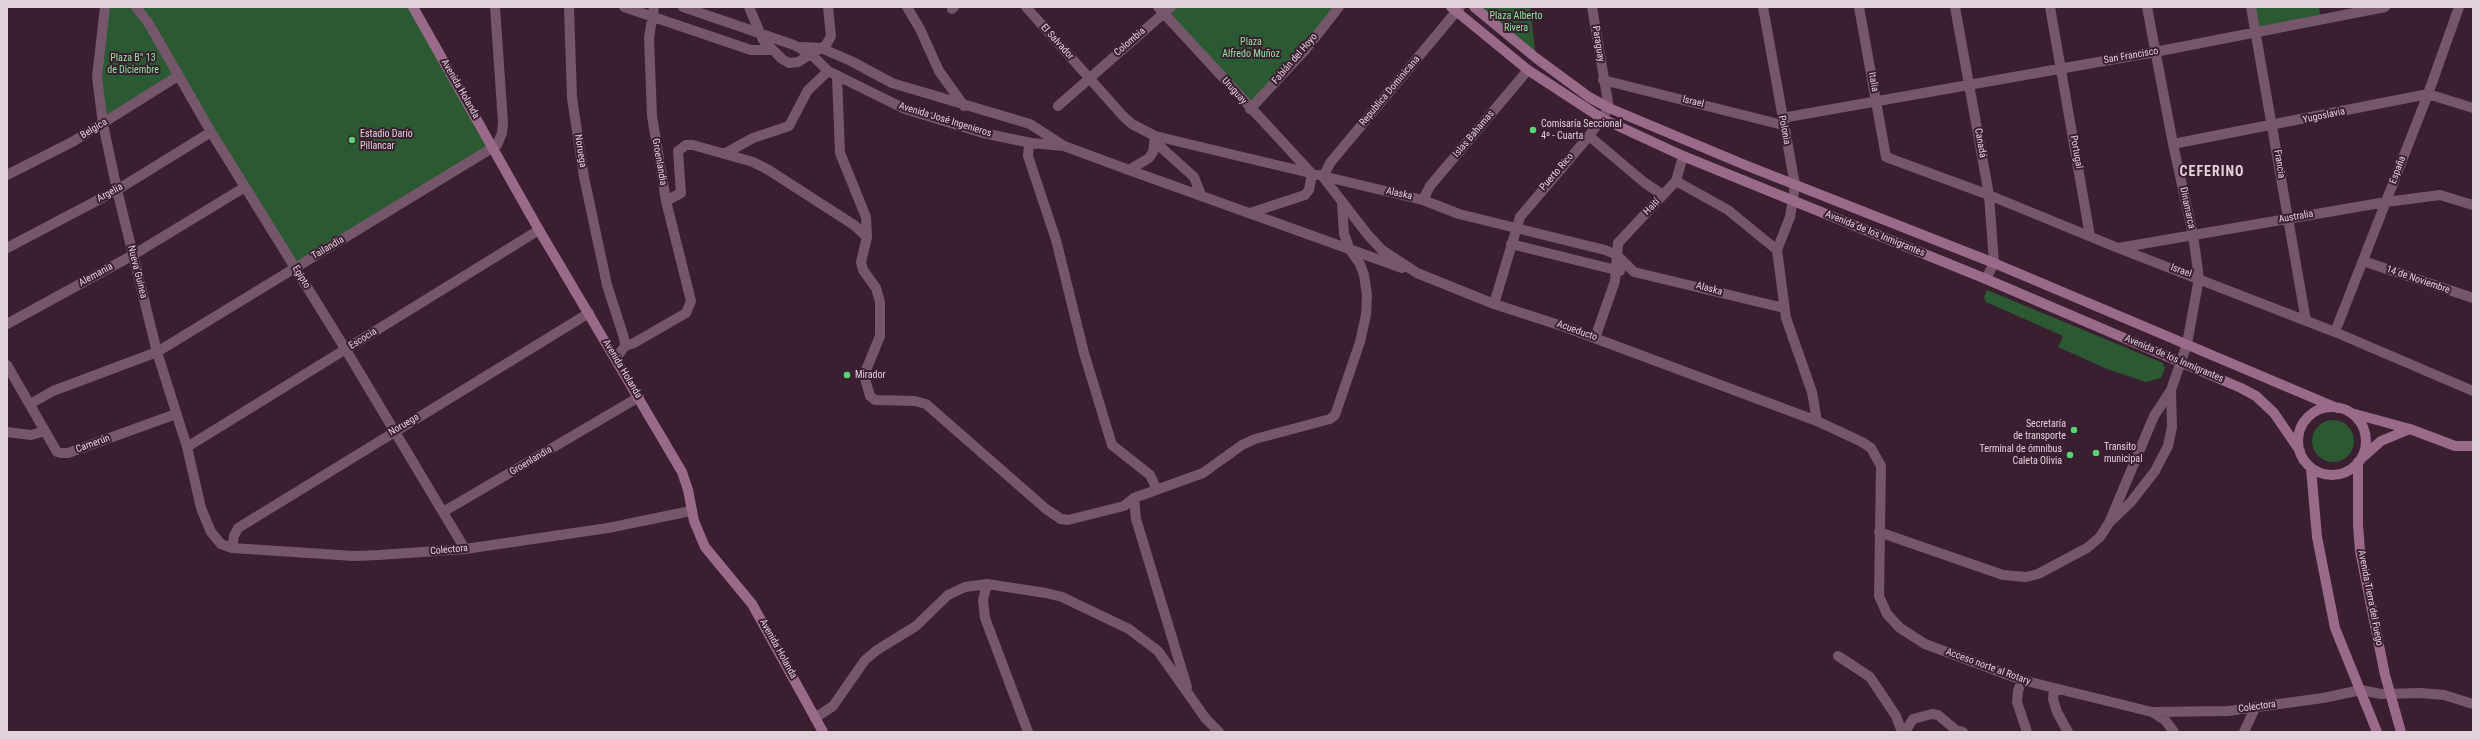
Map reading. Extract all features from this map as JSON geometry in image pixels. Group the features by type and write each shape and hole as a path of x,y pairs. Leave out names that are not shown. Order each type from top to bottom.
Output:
{"street":[{"name":"Nueva Guinea","path":"105,7 97,77 103,124 117,190 157,352 187,447 201,508 211,532"},
{"name":"Egipto","path":"136,7 149,24 211,132 395,430 465,549"},
{"name":"Avenida Holanda","path":"413,7 539,230 639,397 684,476 691,511 705,547 752,604 823,732"},
{"path":"494,148 501,139 503,123 495,7"},
{"name":"Noruega","path":"569,7 572,98 582,163 607,285 625,346"},
{"path":"624,7 653,12 751,50 773,50"},
{"name":"Avenida José Ingenieros","path":"683,7 759,34 773,36 798,47 812,55 832,73 905,110 983,133 1029,143 1064,146 1417,273"},
{"path":"749,7 759,34 773,50 790,62 798,62 812,55 826,45 830,36 828,7"},
{"path":"907,7 920,29 939,71 964,106"},
{"name":"El Salvador","path":"1026,7 1123,116 1132,124 1155,139"},
{"name":"Fabián del Hoyo","path":"1250,109 1306,49 1339,7"},
{"name":"Avenida de los Inmigrantes","path":"1474,7 1536,58 1589,97 1609,108 1795,185 1994,263 2337,408"},
{"name":"Paraguay","path":"1592,7 1609,108"},
{"name":"Polonia","path":"1763,7 1782,121 1795,185 1787,228 1777,250"},
{"name":"Italia","path":"1859,7 1886,157"},
{"name":"Canadá","path":"1956,7 1989,195 1994,263"},
{"name":"Portugal","path":"2050,7 2062,68 2090,236"},
{"name":"Dinamarca","path":"2147,7 2173,144 2193,235 2199,278 2188,344 2171,390"},
{"name":"Francia","path":"2251,7 2306,321"},
{"name":"San Francisco","path":"1782,121 1877,102 2155,52 2385,7"},
{"name":"España","path":"2335,332 2428,94 2459,7"},
{"name":"Colombia","path":"1058,106 1164,9"},
{"name":"Uruguay","path":"1164,9 1250,109 1312,174"},
{"name":"Avenida de los Inmigrantes","path":"1455,9 1528,70 1603,119 1683,156 1986,279 2234,384 2256,396 2282,422 2300,451"},
{"name":"Republica Dominicana","path":"1323,177 1330,163 1455,9"},
{"name":"Groenlandia","path":"625,346 634,343 686,312 691,301 666,201 652,116 649,38 653,12"},
{"path":"798,47 821,48 852,61 892,83 964,106 1030,124 1064,146"},
{"name":"Islas Bahamas","path":"1423,200 1430,186 1528,70"},
{"path":"724,154 753,138 789,126 808,90 832,73 840,153 866,217 867,237 861,262 863,270 876,288 881,319 880,336 864,375 870,396 875,400 915,401 926,404 1046,510 1061,519 1111,510 1124,506 1134,498 1203,473 1242,445 1255,439 1330,419 1335,415 1360,342 1366,314 1367,295 1364,274 1360,264 1350,250 1344,234 1342,203"},
{"name":"Belgica","path":"7,176 103,124 178,76"},
{"name":"Israel","path":"1604,80 1782,121"},
{"name":"Yugoslavia","path":"2173,144 2273,126 2428,94 2473,108"},
{"name":"Puerto Rico","path":"1494,304 1510,244 1525,209 1589,136 1603,119 1609,108"},
{"name":"Argelia","path":"7,248 117,190 211,132"},
{"path":"1589,136 1645,183 1663,195"},
{"path":"1129,170 1149,158 1153,152 1155,139"},
{"path":"1155,139 1194,177 1201,195"},
{"name":"Alaska","path":"1155,139 1423,200 1459,214 1618,255"},
{"path":"1029,143 1029,162 1056,240 1084,353 1112,444 1150,475 1157,490"},
{"path":"666,201 680,193 682,187 677,157 681,148 693,145 767,169 854,225 867,237"},
{"name":"Tailandia","path":"30,404 53,390 157,352 494,148"},
{"name":"Haití","path":"1595,338 1615,281 1618,243 1676,181 1683,156"},
{"name":"Israel","path":"1886,157 1989,195 2118,248 2199,278 2335,332 2473,392"},
{"path":"1250,213 1305,195 1309,190 1312,174"},
{"name":"Acueducto","path":"1323,177 1342,203 1382,250 1417,273 1494,304 1595,338 1817,421 1862,442"},
{"path":"1676,181 1728,210 1777,250 1784,308 1812,392 1817,421"},
{"name":"Alemania","path":"7,324 133,255 245,188"},
{"name":"Australia","path":"2118,248 2386,202 2440,195 2473,206"},
{"name":"Escocia","path":"187,447 539,230"},
{"name":"Alaska","path":"1510,244 1615,270 1634,272 1784,308"},
{"path":"1618,255 1634,272"},
{"name":"14 de Noviembre","path":"2364,261 2473,298"},
{"path":"1986,279 1994,263"},
{"name":"Noruega","path":"232,548 234,536 238,528 395,430 589,313"},
{"path":"616,358 625,346"},
{"name":"Camerún","path":"7,365 57,452 68,453 176,414"},
{"path":"1879,532 2003,575 2026,577 2038,574 2087,548 2100,537 2109,523 2154,416 2171,390"},
{"path":"2109,523 2148,481 2160,464 2168,446 2172,427 2171,390"},
{"name":"Groenlandia","path":"443,512 639,397"},
{"path":"2377,732 2335,628 2317,537 2311,468 2300,451 2299,438 2305,421 2318,410 2337,408 2410,429 2455,446 2473,446"},
{"path":"2351,413 2360,422 2366,437 2364,452 2360,461"},
{"path":"2311,468 2322,474 2336,475 2350,470 2381,441 2410,429"},
{"path":"7,432 31,435 45,431"},
{"name":"Acceso norte al Rotary","path":"1862,442 1871,448 1881,466 1879,596 1887,614 1914,638 1925,644 2022,680 2054,690 2152,712 2165,720 2174,732"},
{"name":"Avenida Tierra del Fuego","path":"2360,461 2358,525 2360,551 2370,605 2401,732"},
{"path":"1134,498 1136,519 1190,696"},
{"name":"Colectora","path":"211,532 222,544 232,548 354,556 465,549 608,528 691,511"},
{"path":"987,584 983,600 985,618 1028,732"},
{"path":"816,718 833,706 865,660 876,650 916,626 948,595 965,587 987,584 1046,593 1062,597 1129,629 1158,651 1190,696 1219,732"},
{"path":"1838,656 1870,677 1896,716 1902,732"},
{"path":"2021,732 2027,732 2017,702 2018,691 2022,680"},
{"path":"2054,690 2053,699 2057,712 2068,732"},
{"name":"Colectora","path":"2152,712 2190,714 2255,708 2361,690 2391,694 2421,693 2444,695 2473,704"},
{"path":"2244,732 2255,708"},
{"path":"1905,732 1913,719 1932,714 1938,715 1956,730 1963,732"}],"green space":[{"name":"Estadio Darío Pillancar","path":"105,7 413,7 493,148 296,268 178,76 103,124 99,99"},
{"name":"Plaza Alfredo Muñoz","path":"1171,7 1339,7 1250,109 1164,13"},
{"name":"Plaza Alberto Rivera","path":"1474,7 1530,7 1536,58"},
{"path":"2251,7 2319,7 2321,20 2256,32"},
{"path":"1987,290 2163,363 2165,368 2161,378 2146,382 2107,369 2058,347 2063,336 1986,302 1984,297"},
{"path":"2333,420 2348,426 2354,441 2348,456 2333,462 2318,456 2312,441 2318,426"}],"place":[{"name":"Comisaría Seccional 4º - Cuarta","path":"1533,130"},
{"name":"Estadio Darío Pillancar","path":"352,140"},
{"name":"Mirador","path":"847,375"},
{"name":"Secretaría de transporte","path":"2074,430"},
{"name":"Transito municipal","path":"2096,453"},
{"name":"Terminal de ómnibus Caleta Olivia","path":"2070,455"}],"district":[{"name":"CEFERINO","path":"2212,172"}],"park label":[{"name":"Plaza B° 13 de Diciembre","path":"133,64"}]}
